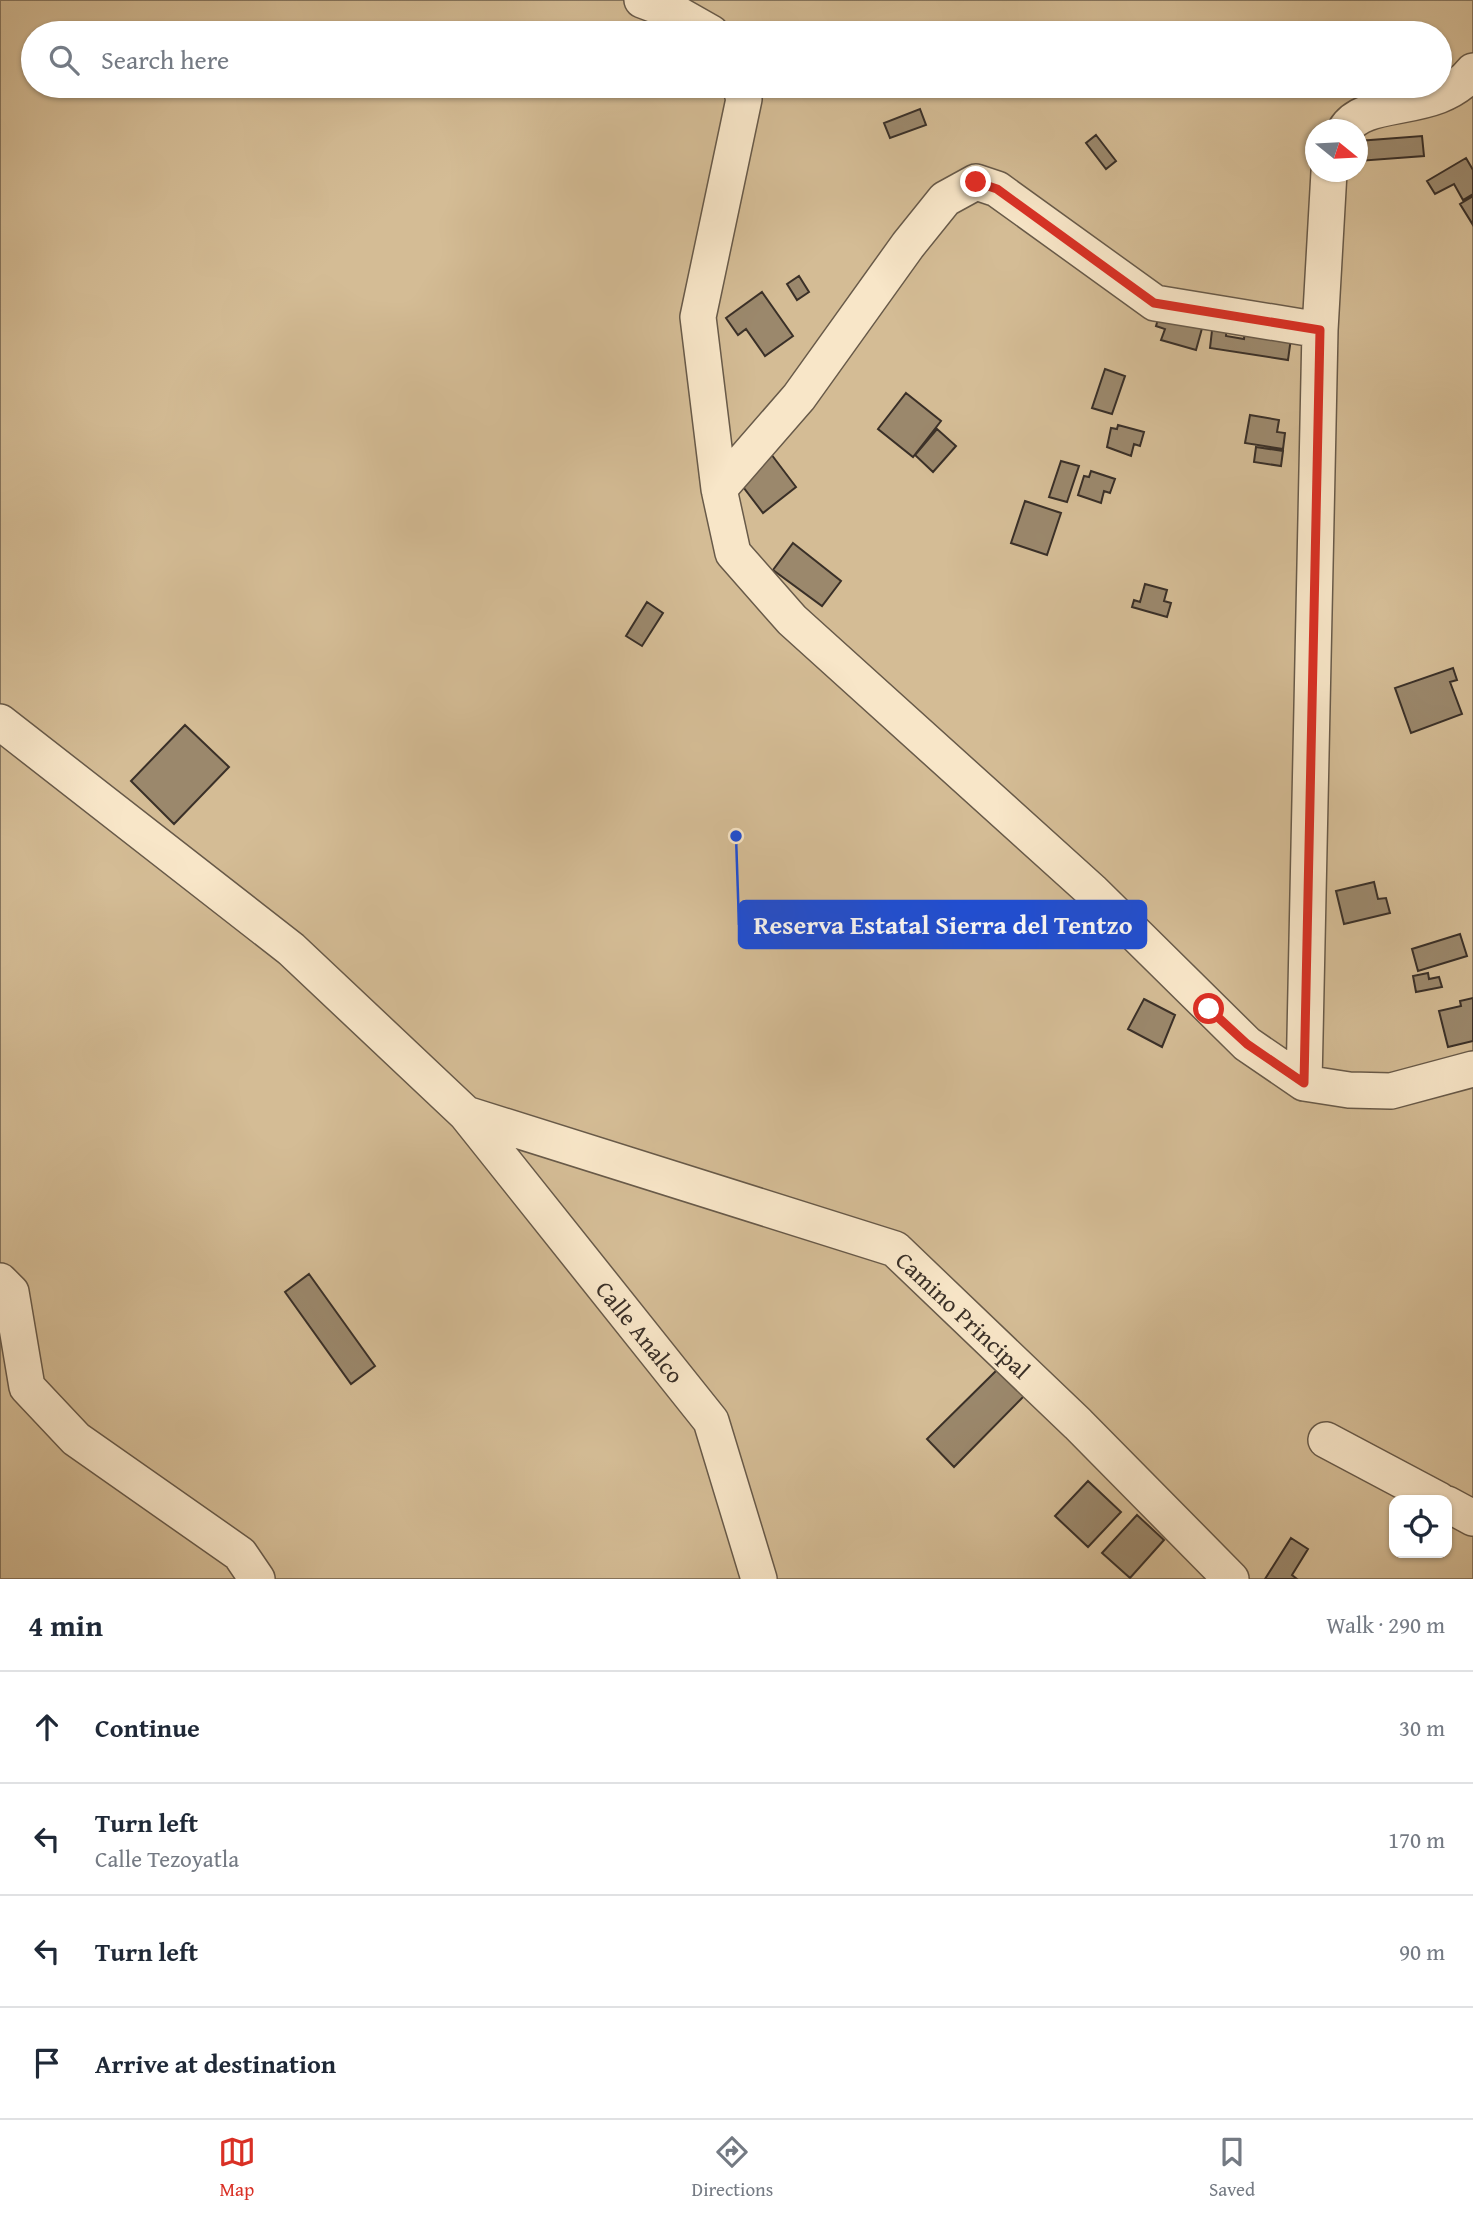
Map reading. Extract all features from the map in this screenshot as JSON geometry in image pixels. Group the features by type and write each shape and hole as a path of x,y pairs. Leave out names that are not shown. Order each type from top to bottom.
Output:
{"street":[{"path":"642,0 689,21"},
{"path":"1452,90 1473,71"},
{"path":"744,98 698,317 719,489 733,553 792,620 1092,891 1247,1044 1304,1083 1349,1090 1391,1091 1473,1069"},
{"path":"1361,119 1382,109 1436,98"},
{"path":"719,489 799,397 908,245 945,199 976,182 997,189 1154,303 1320,330"},
{"path":"1304,1083 1320,330 1328,182"},
{"name":"Calle Analco","path":"0,722 291,949 466,1114 711,1421 759,1579"},
{"name":"Camino Principal","path":"466,1114 895,1249 1078,1424 1231,1579"},
{"path":"0,1281 11,1292 27,1387 76,1438 240,1554 257,1579"},
{"path":"1325,1440 1430,1495"},
{"path":"1452,1507 1473,1518"}],"shaded area":[{"path":"0,0 1473,0 1473,1579 0,1579"}],"building":[{"path":"920,109 926,125 890,138 884,123"},
{"path":"1096,135 1116,161 1106,169 1086,143"},
{"path":"1422,136 1424,156 1368,160 1368,140"},
{"path":"1466,158 1473,170 1473,194 1463,200 1454,184 1435,194 1427,181"},
{"path":"1473,196 1473,225 1460,204"},
{"path":"799,276 809,292 797,300 787,284"},
{"path":"762,292 793,336 765,356 746,329 738,335 726,318"},
{"path":"1206,314 1196,350 1161,340 1165,329 1156,326 1159,316"},
{"path":"1213,322 1227,324 1226,336 1244,339 1245,331 1291,338 1288,360 1210,348"},
{"path":"1105,369 1125,376 1112,414 1092,408"},
{"path":"906,393 941,421 913,457 878,429"},
{"path":"1250,415 1279,420 1277,432 1285,433 1283,449 1245,443"},
{"path":"1118,425 1144,432 1140,446 1134,444 1131,456 1107,447 1111,428 1117,429"},
{"path":"937,429 956,446 933,472 915,455"},
{"path":"1256,447 1283,451 1281,466 1254,462"},
{"path":"768,450 796,487 763,513 734,475"},
{"path":"1061,461 1079,466 1067,502 1049,497"},
{"path":"1091,471 1115,479 1110,493 1104,491 1101,503 1078,495 1084,476 1089,477"},
{"path":"1025,501 1061,513 1047,555 1011,543"},
{"path":"793,543 841,581 822,606 773,570"},
{"path":"1145,584 1167,590 1164,601 1171,603 1167,617 1132,607 1134,600 1140,602"},
{"path":"647,602 663,613 642,646 626,636"},
{"path":"1453,668 1457,680 1450,682 1462,714 1411,733 1395,688"},
{"path":"185,725 229,767 174,824 131,781"},
{"path":"1374,882 1378,899 1386,898 1390,913 1344,924 1336,891"},
{"path":"1460,934 1467,956 1418,971 1412,949"},
{"path":"1428,973 1429,979 1439,977 1442,987 1416,992 1413,976"},
{"path":"1473,998 1473,1041 1448,1047 1439,1011 1461,1006 1460,1001"},
{"path":"1144,999 1175,1015 1162,1047 1128,1029"},
{"path":"309,1274 375,1366 351,1384 285,1292"},
{"path":"1002,1365 1029,1391 954,1467 927,1439"},
{"path":"1088,1481 1121,1512 1088,1547 1055,1516"},
{"path":"1137,1515 1164,1540 1130,1578 1102,1553"},
{"path":"1291,1538 1308,1549 1292,1575 1297,1579 1265,1579"}],"place":[{"name":"Reserva Estatal Sierra del Tentzo","path":"736,836"}],"route":[{"path":"976,182 997,189 1154,303 1320,330 1304,1083 1247,1044 1209,1009"}]}
